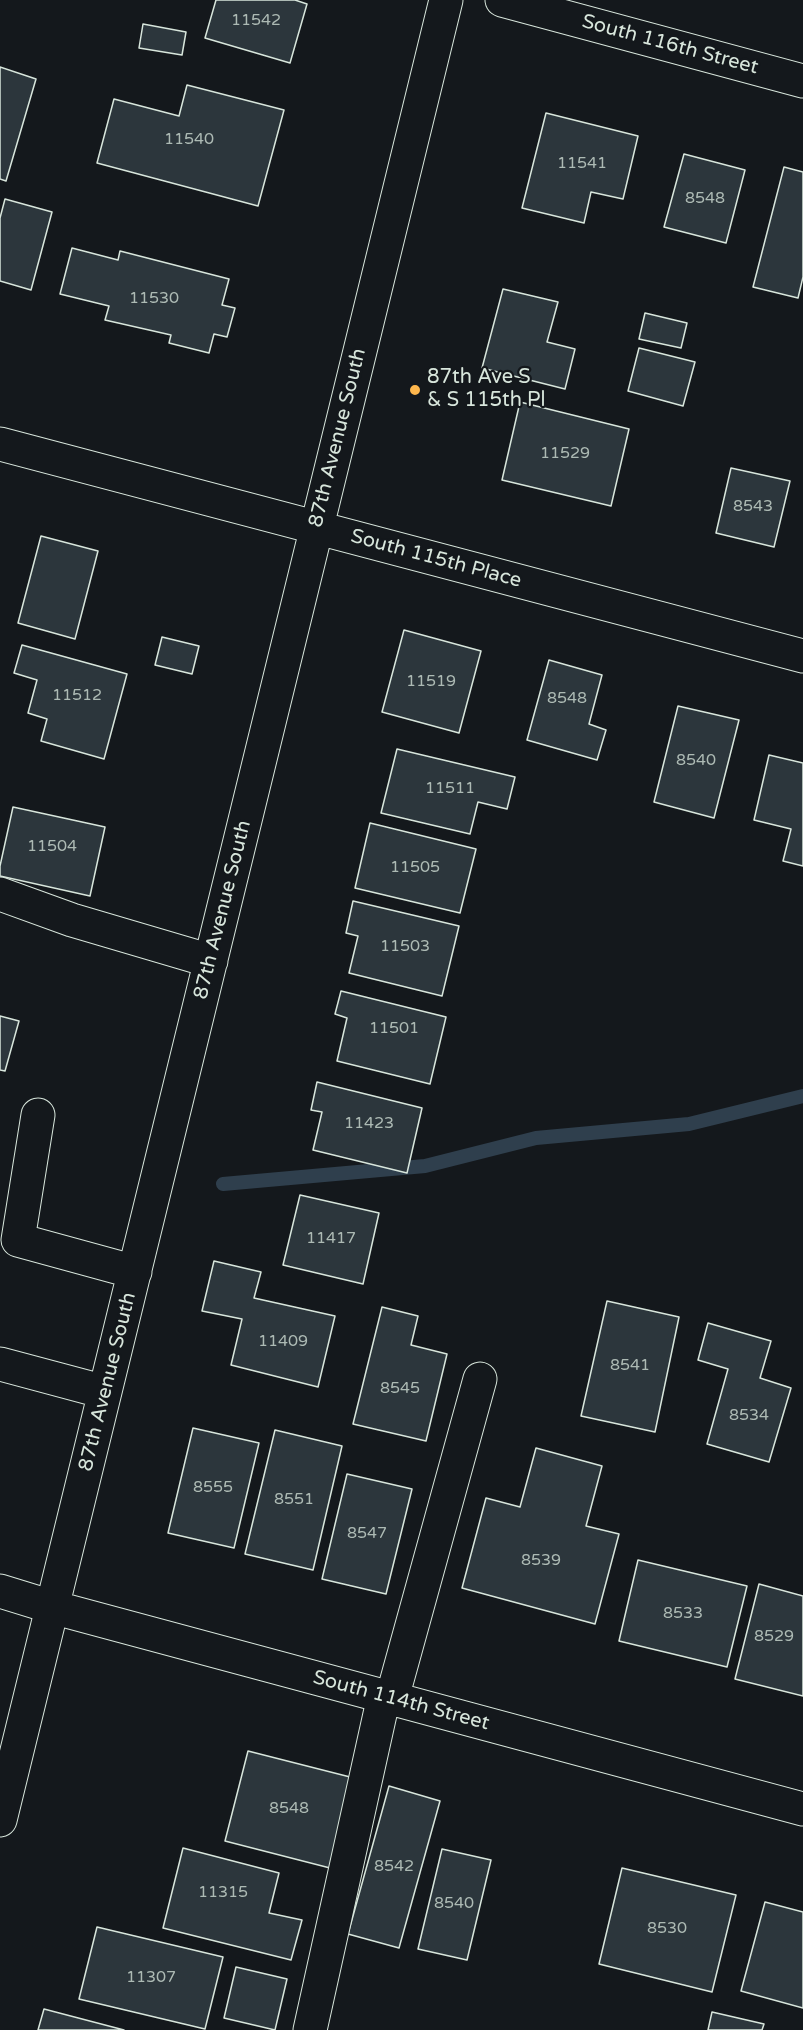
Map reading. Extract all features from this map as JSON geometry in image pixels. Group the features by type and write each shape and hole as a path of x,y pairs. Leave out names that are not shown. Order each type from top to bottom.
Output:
{"street":[{"name":"87th Avenue South","path":"0,1820 446,0"},
{"name":"South 116th Street","path":"502,0 803,81"},
{"name":"South 115th Place","path":"0,444 803,656"},
{"path":"0,894 72,920 211,961"},
{"path":"39,1115 18,1240 135,1272"},
{"path":"0,1364 105,1392"},
{"path":"310,2030 388,1697 480,1378"},
{"name":"South 114th Street","path":"0,1592 803,1809"}],"building":[{"path":"216,0 295,0 307,4 290,63 205,38"},
{"path":"143,24 186,32 182,55 139,48"},
{"path":"0,67 36,79 6,181 0,179"},
{"path":"187,85 284,110 258,206 97,163 114,99 179,116"},
{"path":"546,113 638,136 623,199 591,192 584,223 522,208"},
{"path":"684,154 745,170 726,243 664,227"},
{"path":"784,167 803,172 803,277 798,298 753,287"},
{"path":"5,199 52,212 31,290 0,281 0,218"},
{"path":"72,248 118,260 120,251 229,279 222,305 235,308 227,337 214,334 209,353 169,343 171,335 105,320 109,306 60,294"},
{"path":"503,289 558,302 547,342 575,349 565,389 482,368"},
{"path":"645,313 687,323 681,348 639,339"},
{"path":"639,348 695,362 683,406 628,391"},
{"path":"520,402 629,429 611,506 502,480"},
{"path":"731,468 790,481 774,547 716,533"},
{"path":"41,536 98,551 75,639 18,623"},
{"path":"404,630 481,651 459,733 382,712"},
{"path":"162,637 199,646 192,674 155,665"},
{"path":"22,645 127,674 104,759 41,741 47,719 28,713 37,680 14,673"},
{"path":"549,660 602,675 589,724 606,730 597,760 527,740"},
{"path":"678,706 739,720 714,818 654,802"},
{"path":"397,749 515,777 507,809 478,802 470,834 381,813"},
{"path":"769,755 803,763 803,866 783,861 791,829 754,820"},
{"path":"13,807 105,827 90,896 0,876 0,866"},
{"path":"370,823 476,849 460,913 355,888"},
{"path":"353,901 459,926 442,996 349,973 358,936 346,933"},
{"path":"341,991 446,1017 430,1084 337,1061 347,1018 335,1014"},
{"path":"0,1016 19,1021 5,1071 0,1070"},
{"path":"317,1082 422,1108 407,1173 313,1150 322,1112 311,1110"},
{"path":"300,1195 379,1213 363,1284 283,1265"},
{"path":"214,1261 261,1272 254,1298 335,1316 318,1387 231,1365 242,1319 202,1311"},
{"path":"607,1301 679,1317 655,1432 581,1416"},
{"path":"382,1307 418,1316 411,1345 447,1354 426,1441 353,1424"},
{"path":"708,1323 771,1341 760,1378 791,1388 769,1462 707,1444 728,1369 698,1360"},
{"path":"193,1428 259,1443 234,1548 168,1533"},
{"path":"275,1430 342,1446 313,1570 245,1554"},
{"path":"536,1448 602,1466 586,1526 619,1534 595,1624 462,1588 486,1498 520,1507"},
{"path":"347,1474 412,1489 386,1594 322,1579"},
{"path":"638,1560 747,1586 727,1667 619,1641"},
{"path":"759,1584 803,1596 803,1696 735,1679"},
{"path":"248,1751 354,1778 330,1868 225,1841"},
{"path":"389,1786 440,1801 399,1948 348,1934"},
{"path":"183,1848 279,1873 269,1913 302,1920 291,1960 163,1928"},
{"path":"442,1849 491,1860 467,1960 418,1949"},
{"path":"622,1868 736,1895 712,1992 599,1964"},
{"path":"765,1902 803,1912 803,2008 741,1991"},
{"path":"97,1927 223,1957 205,2029 79,1999"},
{"path":"236,1967 287,1979 275,2030 224,2018"},
{"path":"44,2009 124,2030 38,2030"},
{"path":"712,2012 764,2024 762,2030 708,2030"}],"waterway":[{"path":"223,1184 425,1166 536,1138 689,1124 803,1096"}],"place":[{"name":"87th Ave S & S 115th Pl","path":"415,390"}]}
